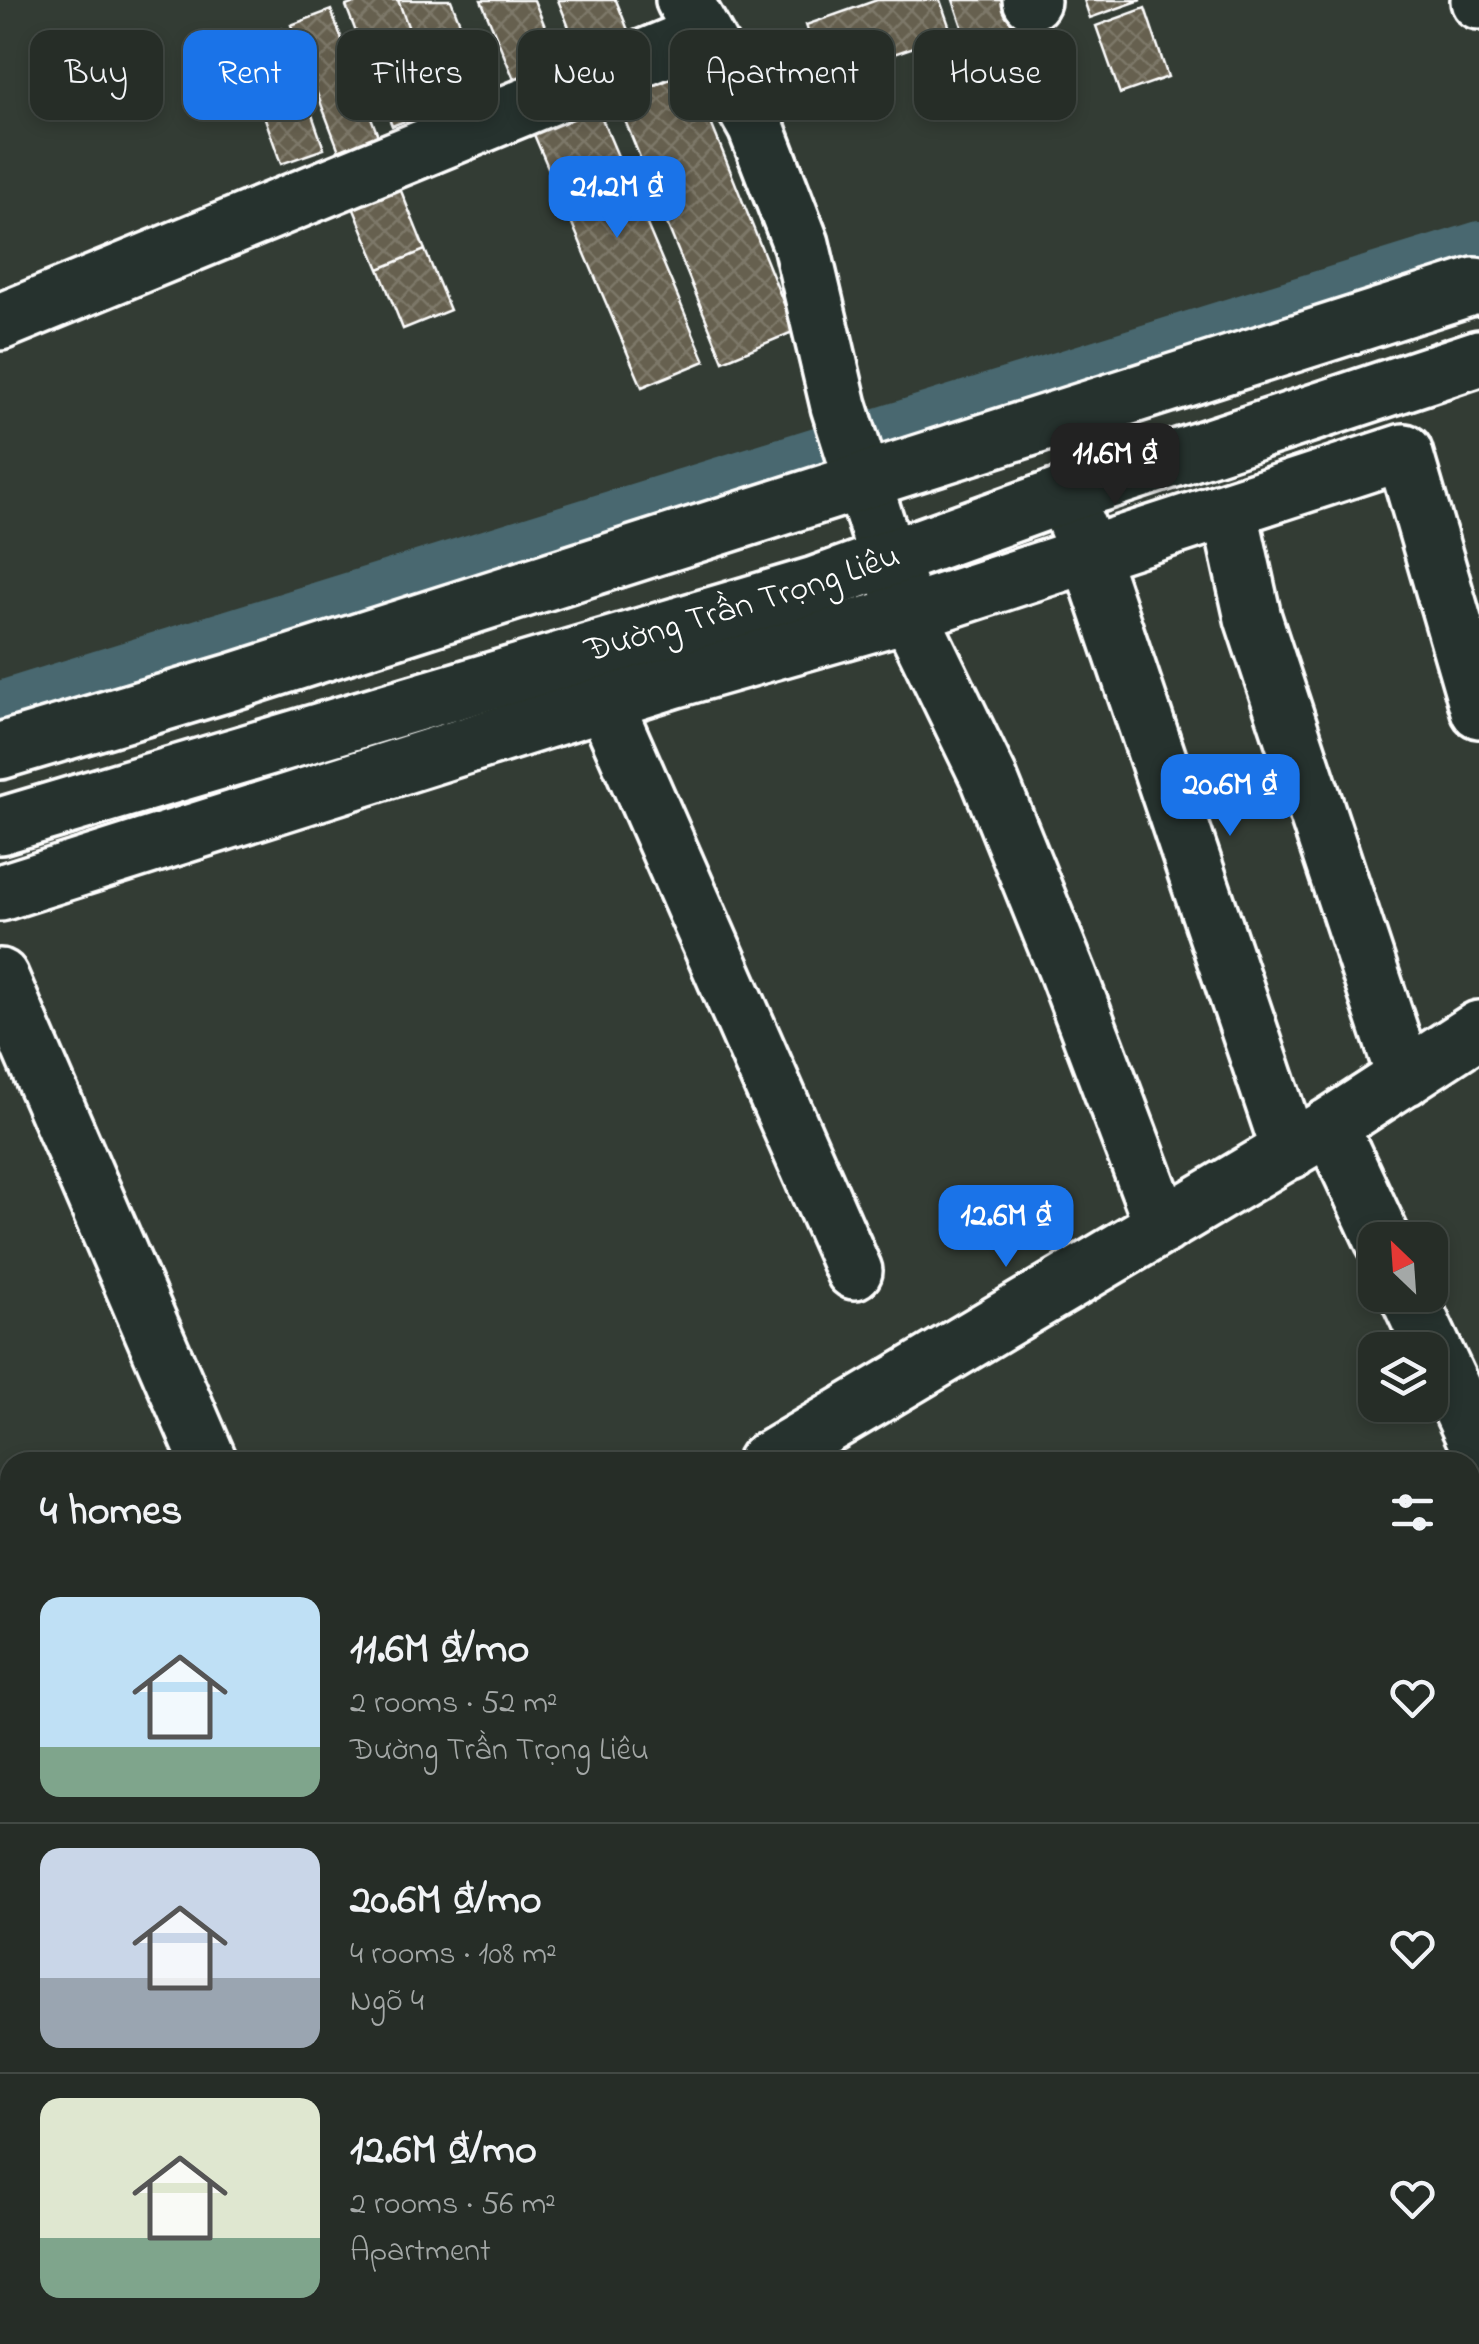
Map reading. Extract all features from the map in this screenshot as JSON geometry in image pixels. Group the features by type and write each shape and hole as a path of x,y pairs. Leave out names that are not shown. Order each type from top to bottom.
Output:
{"street":[{"path":"0,322 693,17 756,127 801,244 840,406 888,560 908,613 989,778 1163,1226"},
{"path":"0,751 232,682 861,478 1479,287"},
{"name":"Đường Trần Trọng Liêu","path":"0,826 663,656 815,585 1064,494 1479,358"},
{"path":"7,873 604,701 663,656 908,613 1404,452 1479,710"},
{"path":"1064,494 1310,1138 1370,1222"},
{"path":"1229,509 1253,618 1405,1078"},
{"path":"604,701 854,1271"},
{"path":"0,977 205,1452"},
{"path":"782,1452 1310,1138 1479,1029"},
{"path":"1416,1312 1479,1447"}],"building":[{"path":"362,0 398,0 409,30 355,30 346,6"},
{"path":"398,0 451,0 463,30 409,30"},
{"path":"481,0 534,0 546,30 518,30 518,83 498,41 498,30 494,30"},
{"path":"558,0 616,0 628,30 570,30"},
{"path":"877,0 940,0 951,30 914,30 914,47 894,54 894,30 808,30 806,25"},
{"path":"953,0 1018,0 1028,30 963,30"},
{"path":"1084,0 1141,0 1090,18"},
{"path":"1145,8 1168,77 1120,94 1096,26"},
{"path":"331,10 338,30 337,120 372,120 378,136 339,151 317,93 317,30 293,30 291,25"},
{"path":"670,68 670,120 710,120 795,331 723,361 625,120 650,120 650,76"},
{"path":"266,120 314,120 324,149 281,164"},
{"path":"603,120 705,361 642,387 529,123"},
{"path":"397,181 425,250 379,269 350,200"},
{"path":"425,250 450,310 403,329 379,269"}],"waterway":[{"path":"0,701 1479,241"}]}
